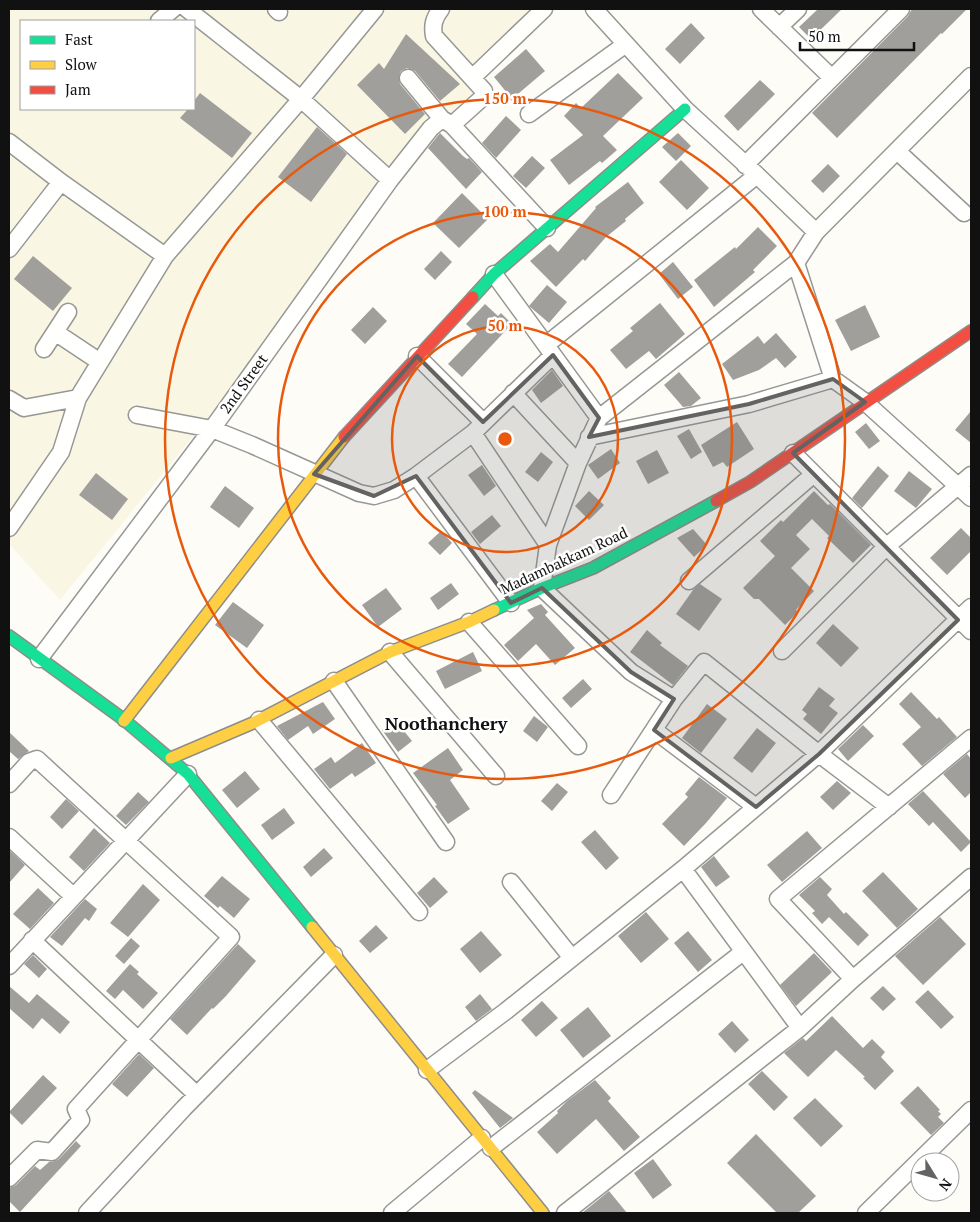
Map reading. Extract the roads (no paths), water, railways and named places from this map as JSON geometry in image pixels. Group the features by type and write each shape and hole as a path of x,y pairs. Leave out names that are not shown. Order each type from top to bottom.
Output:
{"street":[{"path":"160,20 173,9"},
{"path":"9,528 61,452 78,398 165,256 301,99 375,9"},
{"path":"441,9 434,20 432,28 434,36 472,78 544,9"},
{"path":"594,9 685,109 816,232"},
{"path":"761,9 832,78"},
{"path":"779,27 798,9"},
{"path":"137,416 212,429 359,493 374,496 394,490 416,476 478,428 514,393 549,350 751,170 832,78 901,9"},
{"path":"193,10 301,99 390,180"},
{"path":"529,114 626,44"},
{"path":"674,699 631,672 542,588 548,545 578,462 589,438 599,418 796,263 816,232 971,76"},
{"path":"408,78 547,228"},
{"name":"2nd Street","path":"40,659 212,429 390,180 431,128 447,122 482,98 484,91 472,78"},
{"path":"124,721 354,424 494,274 685,109"},
{"path":"9,142 165,256"},
{"path":"897,151 964,213"},
{"path":"9,249 62,182"},
{"path":"796,263 833,379 866,402 965,481 971,498"},
{"path":"494,274 599,418"},
{"path":"44,349 68,312"},
{"name":"Madambakkam Road","path":"171,758 259,720 390,652 469,622 542,588 593,568 750,482 971,331"},
{"path":"55,332 100,362"},
{"path":"417,356 478,428 548,545"},
{"path":"589,438 749,404 833,379"},
{"path":"514,393 578,462"},
{"path":"9,399 24,408 78,398"},
{"path":"793,453 971,631"},
{"path":"689,581 814,474"},
{"path":"416,476 511,603"},
{"path":"782,652 887,546 965,481"},
{"path":"427,1070 506,1011 683,869 819,754 971,607"},
{"path":"469,622 578,746"},
{"path":"9,636 124,721 188,774 487,1143 535,1210"},
{"path":"390,652 496,776"},
{"path":"611,795 674,699 704,662 889,807"},
{"path":"334,681 446,842"},
{"path":"259,720 419,912"},
{"path":"654,730 756,807"},
{"path":"853,979 778,899 971,738"},
{"path":"9,784 29,762 37,759 231,937 76,1109 81,1120 52,1152 37,1150 9,1178"},
{"path":"9,966 188,774"},
{"path":"9,837 74,896"},
{"path":"683,869 800,1028"},
{"path":"565,1213 800,1028 853,979 971,877"},
{"path":"511,882 572,958"},
{"path":"32,940 197,1095"},
{"path":"392,1213 743,952"},
{"path":"87,1213 197,1095 334,955"},
{"path":"866,1213 971,1110"}],"district":[{"name":"Noothanchery","path":"446,724"}]}
